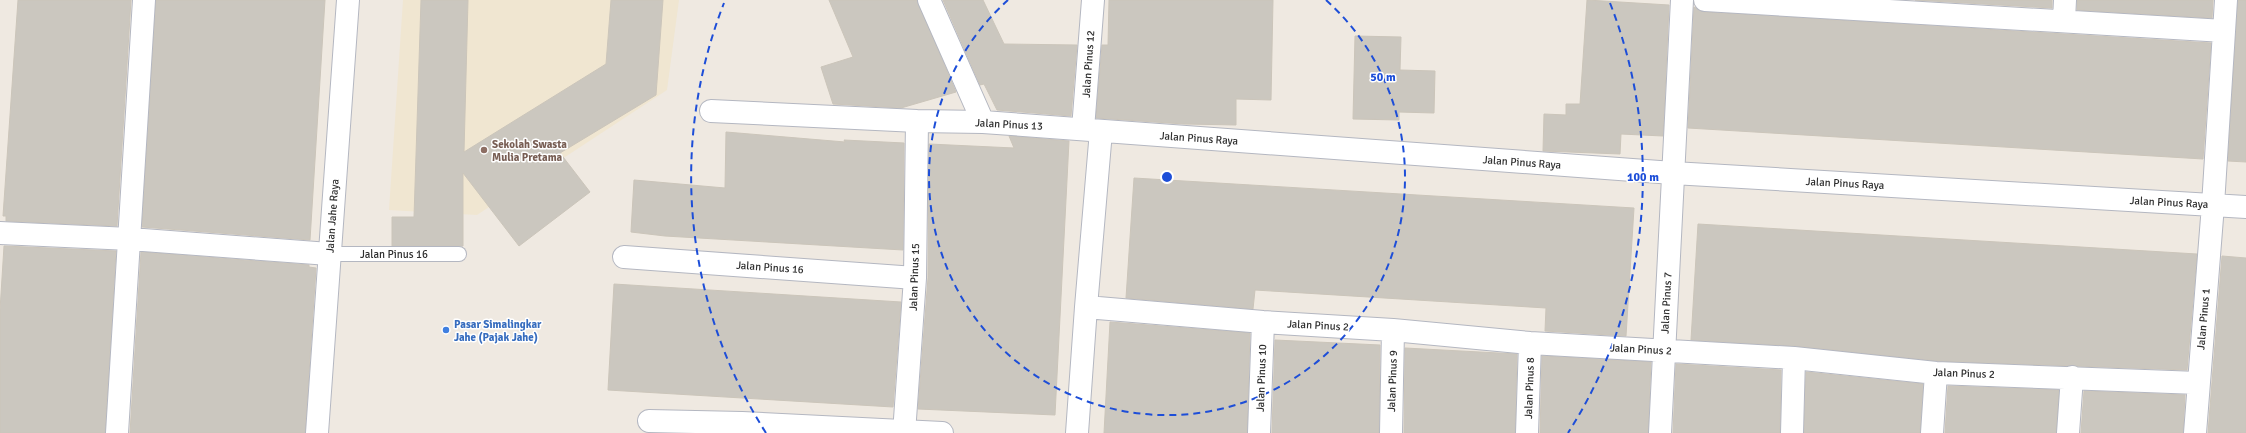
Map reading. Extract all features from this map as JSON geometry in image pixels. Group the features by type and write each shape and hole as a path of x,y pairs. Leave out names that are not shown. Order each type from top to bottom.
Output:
{"street":[{"path":"117,433 144,0"},
{"name":"Jalan Jahe Raya","path":"317,433 348,0"},
{"path":"929,0 983,122"},
{"name":"Jalan Pinus 12","path":"1092,130 1093,0"},
{"name":"Jalan Pinus 7","path":"1660,433 1663,350 1682,0"},
{"path":"1705,0 2064,10 2224,31"},
{"name":"Jalan Pinus 1","path":"2195,433 2213,205 2226,0"},
{"name":"Jalan Pinus 13","path":"711,111 917,121 983,122 1092,130"},
{"name":"Jalan Pinus 15","path":"904,432 915,278 917,121"},
{"path":"1077,433 1086,307 1092,130"},
{"name":"Jalan Pinus Raya","path":"1092,130 1673,173 2246,207"},
{"path":"0,234 130,239 329,254"},
{"name":"Jalan Pinus 16","path":"624,257 915,278"},
{"name":"Jalan Pinus 2","path":"1086,307 1263,322 1393,330 1530,343 1794,358 1936,373 2072,376 2198,383"},
{"name":"Jalan Pinus 10","path":"1259,433 1263,322"},
{"name":"Jalan Pinus 9","path":"1390,433 1393,330"},
{"name":"Jalan Pinus 8","path":"1527,433 1530,343"},
{"path":"1792,433 1794,358"},
{"path":"1932,433 1936,373"},
{"path":"2068,433 2072,376"},
{"path":"649,421 942,433"}],"lane":[{"name":"Jalan Pinus 16","path":"329,254 459,254"}],"shaded area":[{"name":"Sekolah Swasta Mulia Pretama","path":"403,0 679,0 667,90 477,215 389,210"}],"building":[{"path":"18,0 131,0 117,226 6,221 6,216 3,216"},
{"path":"156,0 325,0 310,240 142,227"},
{"path":"421,0 468,0 464,152 606,64 611,0 663,0 656,95 560,153 590,192 519,246 463,173 463,246 392,246 392,217 414,217"},
{"path":"829,0 917,0 956,92 901,108 833,104 821,67 853,57"},
{"path":"943,0 983,0 1004,44 1077,45 1071,116 997,110 984,84 980,85"},
{"path":"1109,0 1273,0 1271,100 1236,99 1236,125 1184,124 1096,118 1102,45 1108,45"},
{"path":"1587,0 1669,5 1663,136 1621,134 1620,154 1543,151 1544,114 1566,115 1566,104 1580,104"},
{"path":"1915,0 2052,0 2052,8"},
{"path":"2077,0 2213,0 2212,18 2077,10"},
{"path":"2238,0 2246,0 2246,162 2228,161"},
{"path":"1694,7 1704,12 2211,43 2203,159 1688,128"},
{"path":"1355,36 1401,37 1400,70 1435,71 1434,113 1399,112 1399,120 1353,119"},
{"path":"726,132 845,142 844,140 904,143 903,250 665,236 631,232 634,180 725,188"},
{"path":"1009,136 1069,141 1055,415 918,409 928,278 929,144 1014,148"},
{"path":"1134,178 1634,208 1626,336 1545,331 1546,308 1255,290 1253,309 1126,298"},
{"path":"1698,224 2197,254 2187,370 1937,361 1795,346 1691,340"},
{"path":"4,246 116,251 105,433 0,433 0,310"},
{"path":"141,252 309,265 309,267 316,268 305,433 130,433"},
{"path":"2222,256 2246,258 2246,433 2208,433"},
{"path":"614,284 901,302 893,407 608,390"},
{"path":"1110,322 1250,333 1247,433 1104,433"},
{"path":"1275,340 1380,345 1379,433 1272,433"},
{"path":"1405,348 1517,354 1515,433 1404,433"},
{"path":"1542,356 1651,362 1648,433 1540,433"},
{"path":"1676,364 1781,370 1780,433 1673,433"},
{"path":"1806,372 1923,384 1920,433 1804,433"},
{"path":"1948,386 2059,390 2056,433 1945,433"},
{"path":"2084,391 2185,395 2183,433 2081,433"}],"place":[{"name":"Sekolah Swasta Mulia Pretama","path":"484,150"},
{"name":"Pasar Simalingkar Jahe (Pajak Jahe)","path":"446,330"}]}
